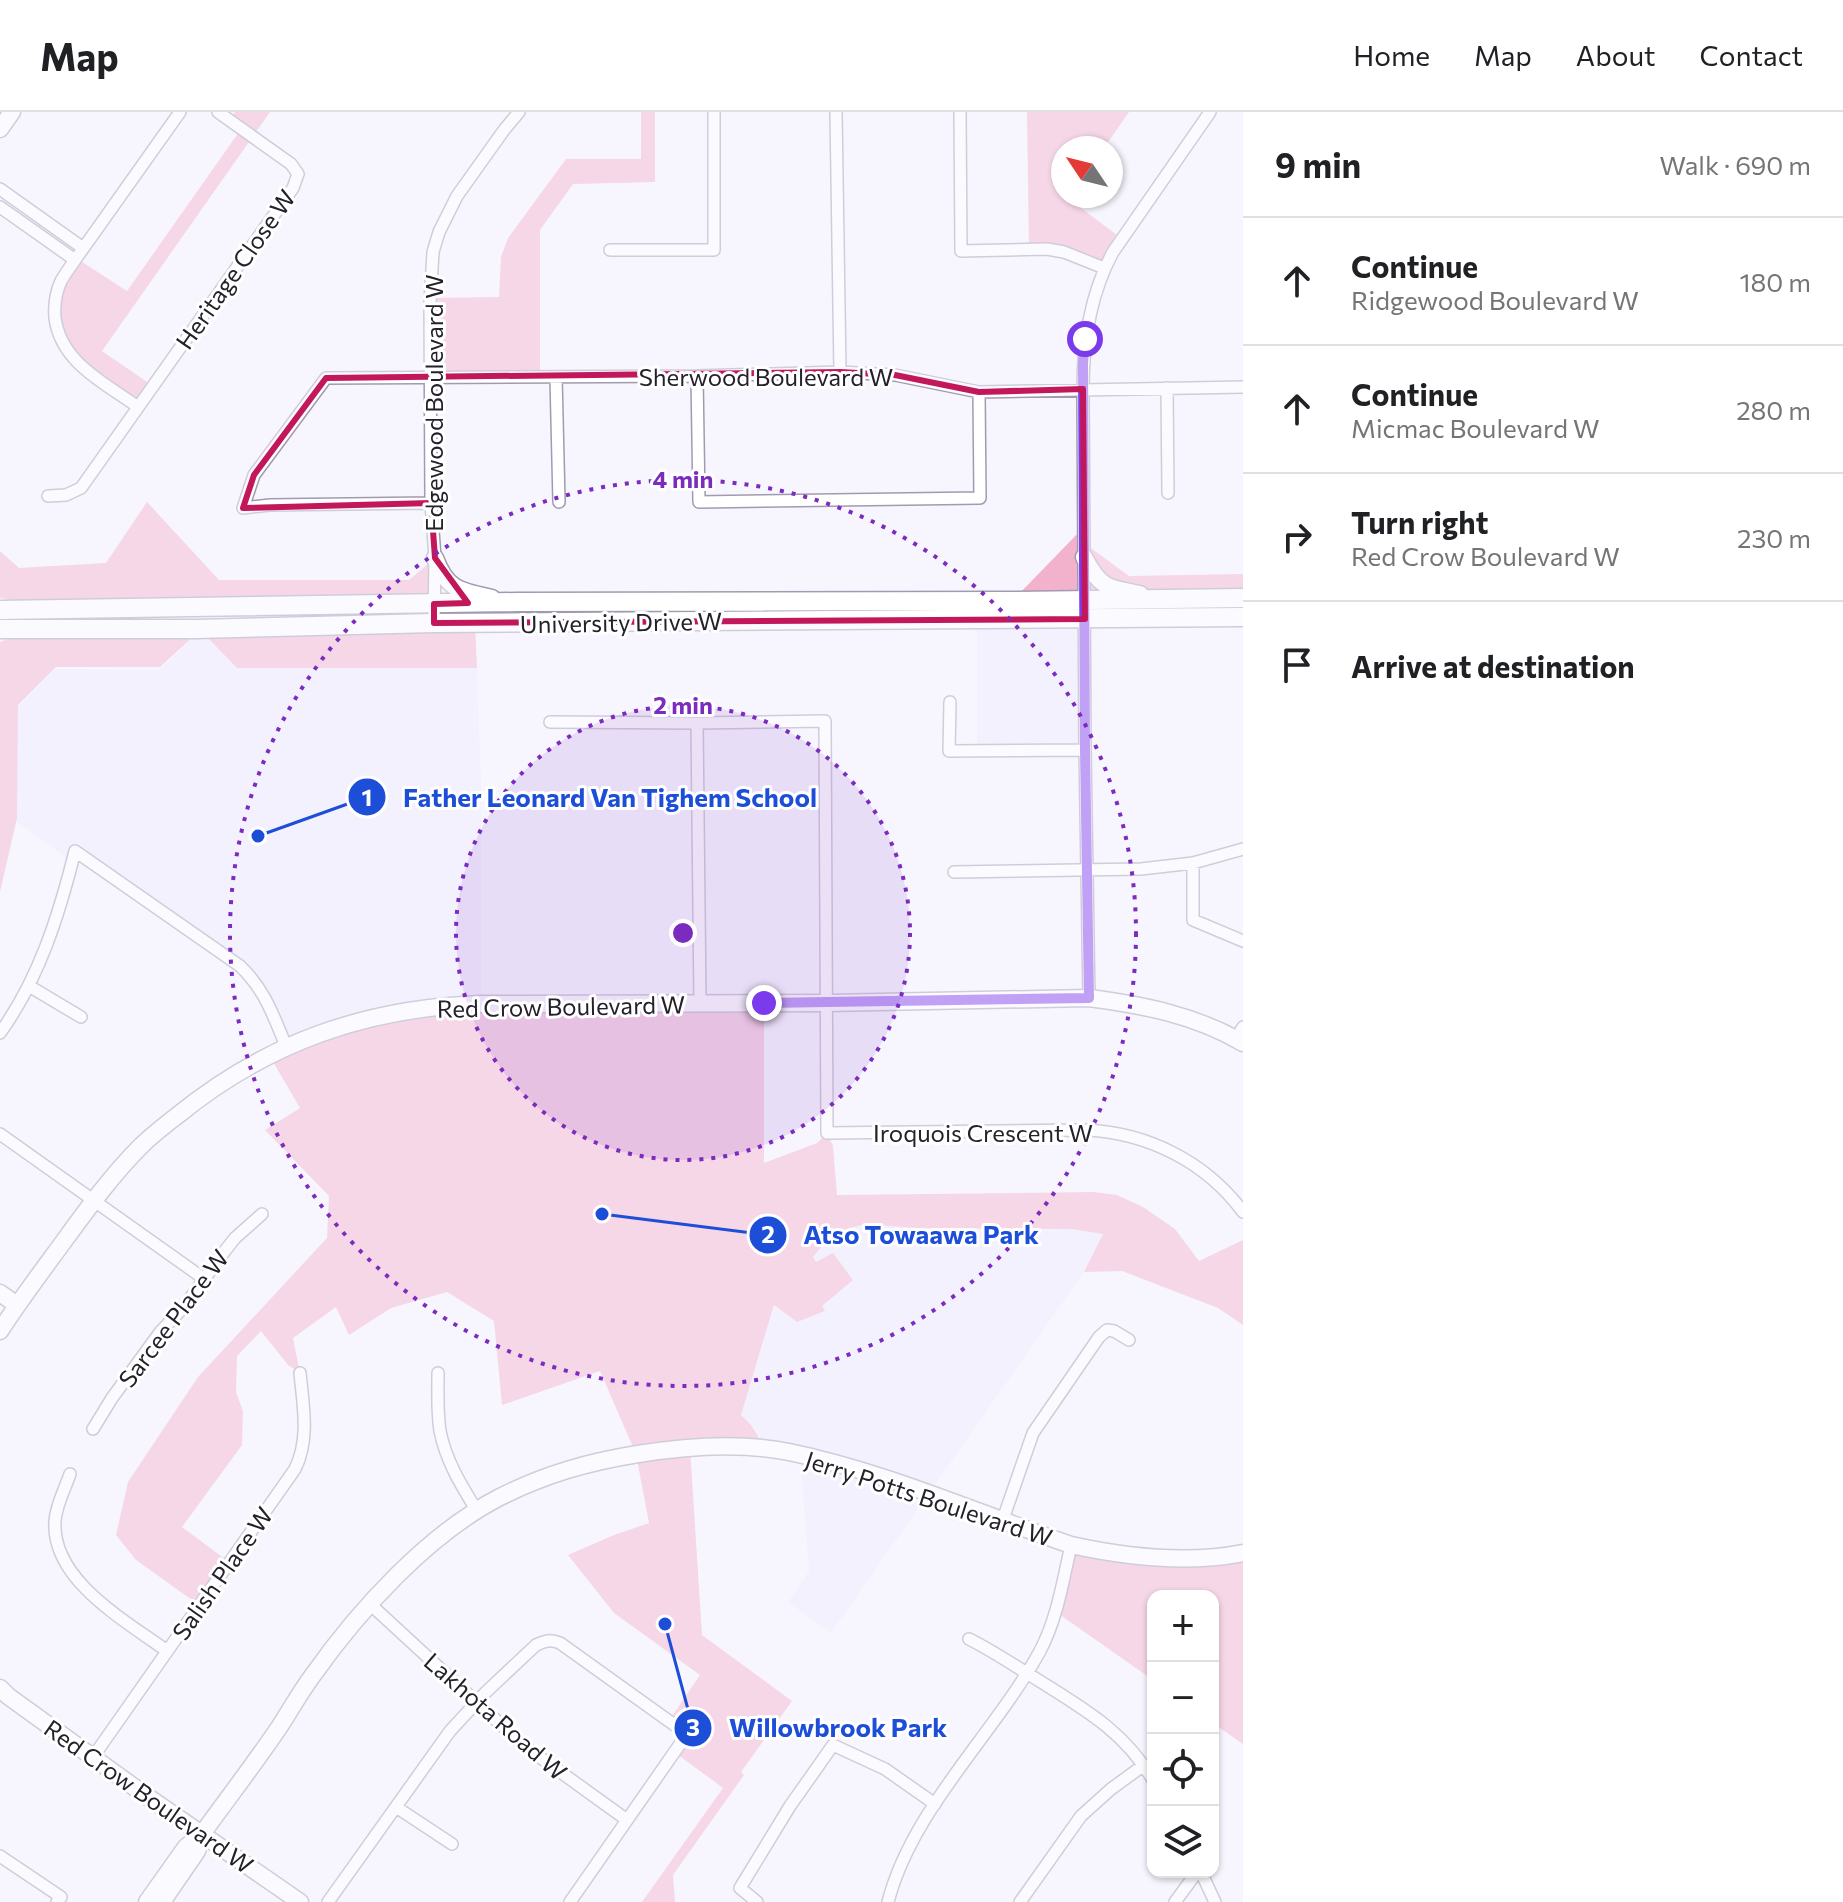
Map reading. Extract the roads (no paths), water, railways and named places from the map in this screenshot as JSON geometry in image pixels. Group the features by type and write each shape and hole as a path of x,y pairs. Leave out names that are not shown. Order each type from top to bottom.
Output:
{"main road":[{"path":"0,598 55,610"},
{"name":"University Drive W","path":"0,629 197,629 1085,609 1161,599 1243,598"},
{"name":"University Drive W","path":"0,610 517,602 1085,609 1243,617"},
{"path":"0,636 27,629"}],"street":[{"path":"0,129 12,112"},
{"path":"138,407 74,360 63,346 57,330 56,297 61,282 83,248 180,112"},
{"name":"Heritage Close W","path":"48,496 66,495 81,488 295,183 298,174 291,164 218,112"},
{"name":"Edgewood Boulevard W","path":"434,623 430,377 433,252 457,196 519,112"},
{"path":"610,250 714,250 714,112"},
{"path":"836,112 840,372"},
{"path":"960,112 961,251 1047,249 1064,252 1104,268"},
{"path":"1089,998 1085,750 1085,339 1094,296 1104,268 1121,238 1210,112"},
{"path":"0,189 83,248"},
{"path":"0,207 75,260"},
{"name":"Sherwood Boulevard W","path":"431,503 243,508 254,475 326,378 840,372 895,375 979,392 1243,387"},
{"path":"697,376 699,502 980,498 979,392"},
{"path":"556,377 559,502"},
{"path":"1167,388 1168,493"},
{"path":"1084,557 1093,575 1106,586 1161,599"},
{"path":"435,558 441,575 454,587 517,602"},
{"path":"950,702 949,751 1085,750"},
{"path":"550,722 825,721 827,1003"},
{"path":"697,723 700,1003"},
{"path":"954,872 1141,869 1193,863 1243,849"},
{"path":"0,1033 29,986 60,908 75,851 240,966 266,997 286,1046"},
{"path":"1193,863 1193,920 1243,941"},
{"path":"29,986 81,1017"},
{"name":"Red Crow Boulevard W","path":"0,1331 94,1199 141,1145 236,1073 286,1046 358,1021 452,1005 1089,998 1157,1009 1241,1036"},
{"name":"Iroquois Crescent W","path":"827,1003 827,1133 1109,1131 1152,1142 1197,1168 1216,1181 1243,1212"},
{"path":"0,1134 203,1278"},
{"name":"Sarcee Place W","path":"93,1429 161,1331 183,1308 235,1238 262,1214"},
{"path":"0,1293 17,1305"},
{"path":"1002,1522 1033,1433 1099,1337 1107,1330 1129,1340"},
{"name":"Salish Place W","path":"93,1757 301,1457 305,1442 300,1373"},
{"path":"438,1373 440,1428 446,1454 457,1480 477,1511"},
{"name":"Jerry Potts Boulevard W","path":"147,1902 186,1847 202,1834 281,1725 311,1677 370,1604 424,1551 477,1511 500,1497 563,1470 595,1461 670,1449 716,1446 765,1448 826,1461 924,1492 1071,1545 1121,1555 1158,1557 1243,1553"},
{"path":"70,1474 55,1521 60,1546 72,1573 98,1601 167,1651"},
{"path":"888,1902 911,1842 1041,1649 1056,1612 1071,1545"},
{"name":"Lakhota Road W","path":"370,1604 523,1745 627,1820"},
{"path":"969,1639 993,1650 1099,1719 1131,1749 1147,1770"},
{"path":"328,1902 450,1731 475,1702 536,1645 553,1640 687,1734 570,1902"},
{"name":"Red Crow Boulevard W","path":"0,1688 300,1902"},
{"path":"757,1902 740,1888 790,1806 833,1745 885,1769 935,1804"},
{"path":"1020,1902 1081,1816 1144,1765"},
{"path":"396,1807 452,1844"},
{"name":"Jerry Potts Boulevard W","path":"162,1902 197,1851 202,1834"},
{"path":"0,1856 61,1897 57,1902"},
{"path":"1175,1902 1194,1878"},
{"path":"1202,1878 1215,1902"}],"place":[{"name":"Father Leonard Van Tighem School","path":"258,836"},
{"name":"Atso Towaawa Park","path":"602,1214"},
{"name":"Willowbrook Park","path":"665,1624"}]}
